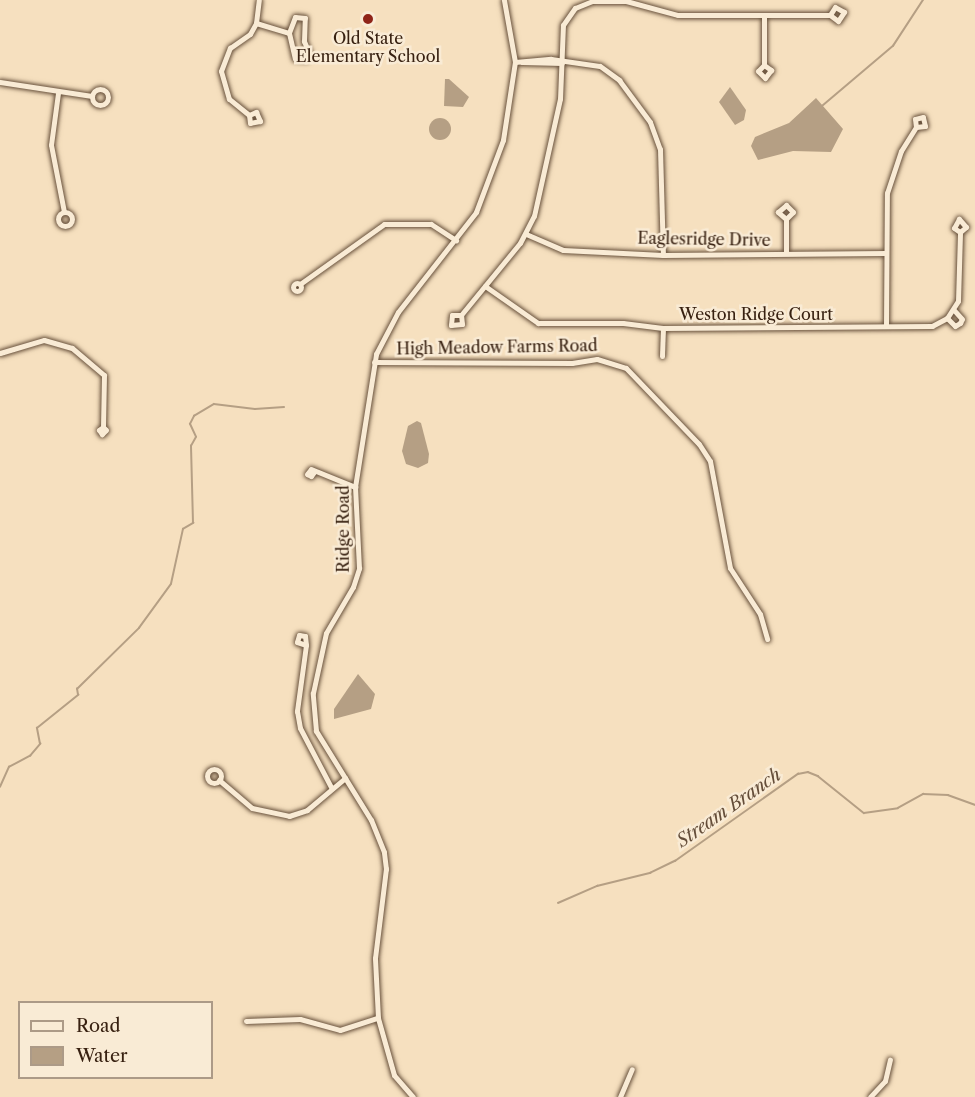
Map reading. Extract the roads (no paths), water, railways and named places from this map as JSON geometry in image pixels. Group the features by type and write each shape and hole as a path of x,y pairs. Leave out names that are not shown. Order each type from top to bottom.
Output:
{"street":[{"path":"249,115 225,93 221,71 230,48 249,34 256,23 259,0"},
{"name":"Ridge Road","path":"413,1097 394,1075 378,1018 375,958 386,860 381,841 316,731 313,693 326,633 357,578 355,487 374,362 398,312 476,212 491,180 507,121 519,62 504,0"},
{"path":"460,315 526,234 536,212 555,121 566,18 585,2 626,1 678,15 830,15"},
{"path":"764,15 764,65"},
{"path":"303,16 307,23 304,40 309,53 306,59 294,55 289,33 295,17 303,16"},
{"path":"256,23 289,33"},
{"path":"519,62 527,59 606,69 650,122 662,159 663,255"},
{"path":"0,82 58,93 92,96"},
{"path":"58,93 51,146 64,212"},
{"path":"886,326 889,181 916,127"},
{"path":"786,219 786,254"},
{"path":"300,284 384,224 431,224 456,240"},
{"path":"947,318 954,310 959,290 960,232"},
{"name":"Eaglesridge Drive","path":"526,234 564,250 663,255 886,253"},
{"name":"Weston Ridge Court","path":"485,286 538,323 623,323 663,328 932,326 947,318 955,326 962,319 954,310"},
{"path":"662,356 663,328"},
{"path":"0,353 44,340 72,348 104,375 103,427"},
{"name":"High Meadow Farms Road","path":"374,362 572,363 597,359 626,368 699,444 710,461 730,568 760,614 767,639"},
{"path":"314,472 334,476 355,487"},
{"path":"306,645 297,711 300,728 331,787"},
{"path":"219,780 252,808 281,816 308,810 331,787 345,778"},
{"path":"246,1021 300,1019 340,1030 378,1018"},
{"path":"870,1097 885,1081 890,1060"},
{"path":"620,1097 632,1069"}],"water":[{"path":"445,79 449,79 469,97 463,107 444,106"},
{"path":"730,87 746,110 744,120 735,125 719,102"},
{"path":"816,98 843,129 831,152 793,151 758,160 751,146 755,137 789,123"},
{"path":"440,118 448,121 451,129 448,137 440,140 432,137 429,129 432,121"},
{"path":"417,421 421,423 429,454 428,463 418,468 406,464 402,451 408,426"},
{"path":"358,674 375,694 371,709 334,719 334,709"}],"waterway":[{"path":"822,106 893,46 923,0"},
{"path":"0,787 9,767 30,756 40,744 37,728 78,695 77,689 139,628 171,584 183,529 193,523 191,446 196,437 190,424 194,416 214,404 255,409 284,407"},
{"name":"Stream Branch","path":"558,903 597,886 650,873 675,861 798,774 808,772 818,776 864,813 898,808 923,794 948,795 975,805"}],"place":[{"name":"Old State Elementary School","path":"368,19"}]}
